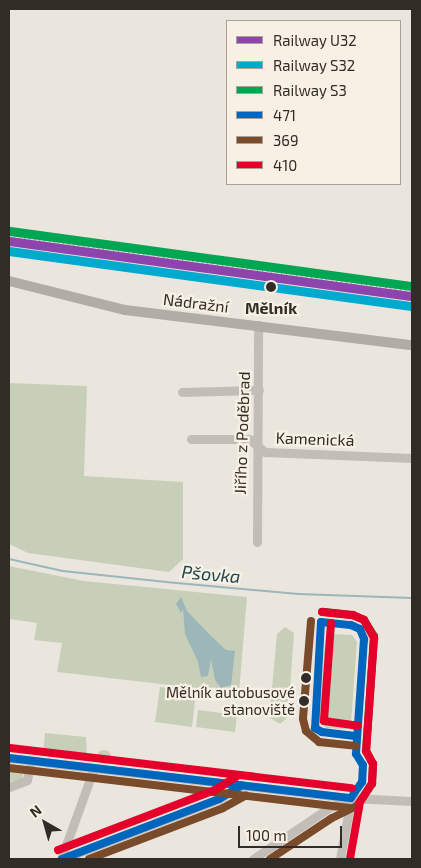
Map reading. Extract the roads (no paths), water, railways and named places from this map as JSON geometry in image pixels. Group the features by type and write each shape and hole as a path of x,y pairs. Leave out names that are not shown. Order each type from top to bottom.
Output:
{"main road":[{"name":"Nádražní","path":"9,281 125,310 412,345"}],"street":[{"name":"Jiřího z Poděbrad","path":"257,542 258,325"},
{"path":"182,392 259,390"},
{"name":"Kamenická","path":"191,439 249,439 265,452 412,458"},
{"path":"9,758 351,798 412,801"},
{"path":"9,787 26,780 30,761"},
{"path":"62,859 94,768"},
{"path":"62,859 219,799 241,786"},
{"path":"253,859 327,809 351,798"},
{"path":"340,859 351,798"}],"water":[{"path":"181,597 187,611 211,636 226,650 235,651 231,685 221,688 215,680 211,659 208,676 201,677 198,662 185,634 183,609 181,613 176,604"}],"waterway":[{"name":"Pšovka","path":"9,559 63,571 166,582 298,594 412,598"}],"railway":[{"path":"9,236 412,291"}],"rail line":[{"name":"S3","path":"10,231 412,286"},
{"name":"U32","path":"9,241 412,296"},
{"name":"S32","path":"9,251 411,306"}],"place":[{"name":"Mělník","path":"271,287"},
{"name":"Mělník autobusové stanoviště","path":"304,701"}]}
